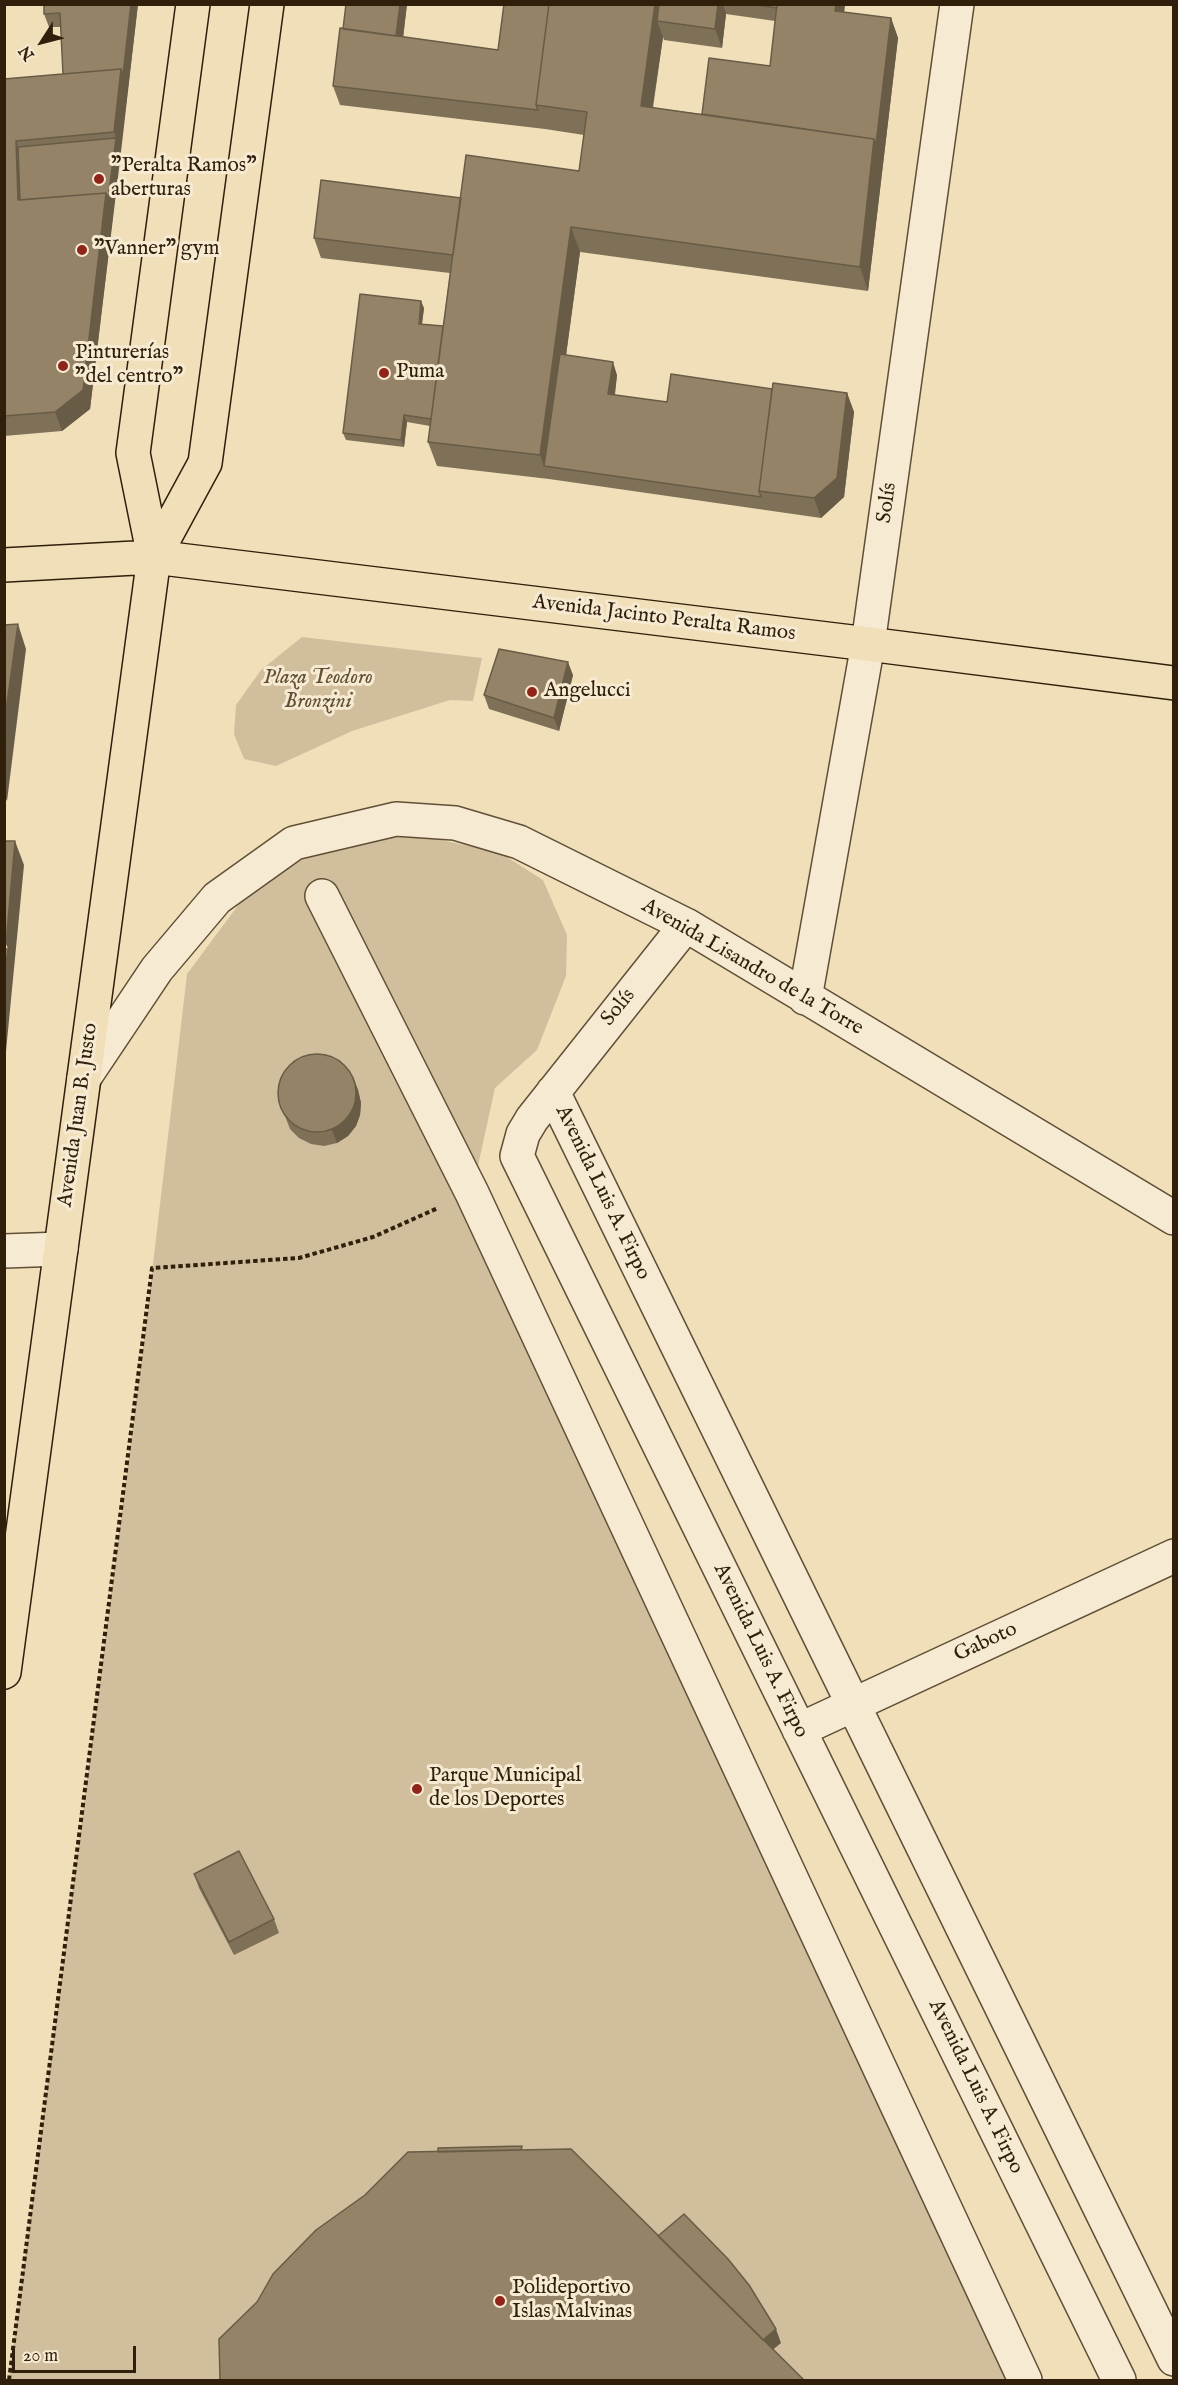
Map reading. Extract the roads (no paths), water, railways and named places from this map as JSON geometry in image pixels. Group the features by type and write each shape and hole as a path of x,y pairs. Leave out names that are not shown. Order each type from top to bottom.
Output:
{"main road":[{"name":"Avenida Juan B. Justo","path":"4,1672 154,557 133,453 193,4"},
{"name":"Avenida Juan B. Justo","path":"154,557 205,463 267,4"},
{"name":"Avenida Jacinto Peralta Ramos","path":"4,565 154,557 1173,683"}],"street":[{"name":"Solís","path":"805,999 868,644 957,4"},
{"name":"Avenida Lisandro de la Torre","path":"84,1078 158,969 217,898 294,843 396,819 456,823 519,842 686,925 805,999 1173,1218"},
{"path":"322,896 472,1193 1026,2380"},
{"name":"Solís","path":"553,1092 686,925"},
{"name":"Avenida Luis A. Firpo","path":"1119,2380 517,1155 523,1134 553,1092 1173,2359"},
{"path":"4,1251 61,1249"},
{"name":"Gaboto","path":"799,1730 1173,1556"}],"place":[{"name":"\"Peralta Ramos\" aberturas","path":"99,179"},
{"name":"\"Vanner\" gym","path":"82,250"},
{"name":"Pinturerías \"del centro\"","path":"63,366"},
{"name":"Puma","path":"384,373"},
{"name":"Angelucci","path":"532,692"},
{"name":"Parque Municipal de los Deportes","path":"417,1789"},
{"name":"Polideportivo Islas Malvinas","path":"500,2301"}],"park label":[{"name":"Plaza Teodoro Bronzini","path":"318,691"}]}
